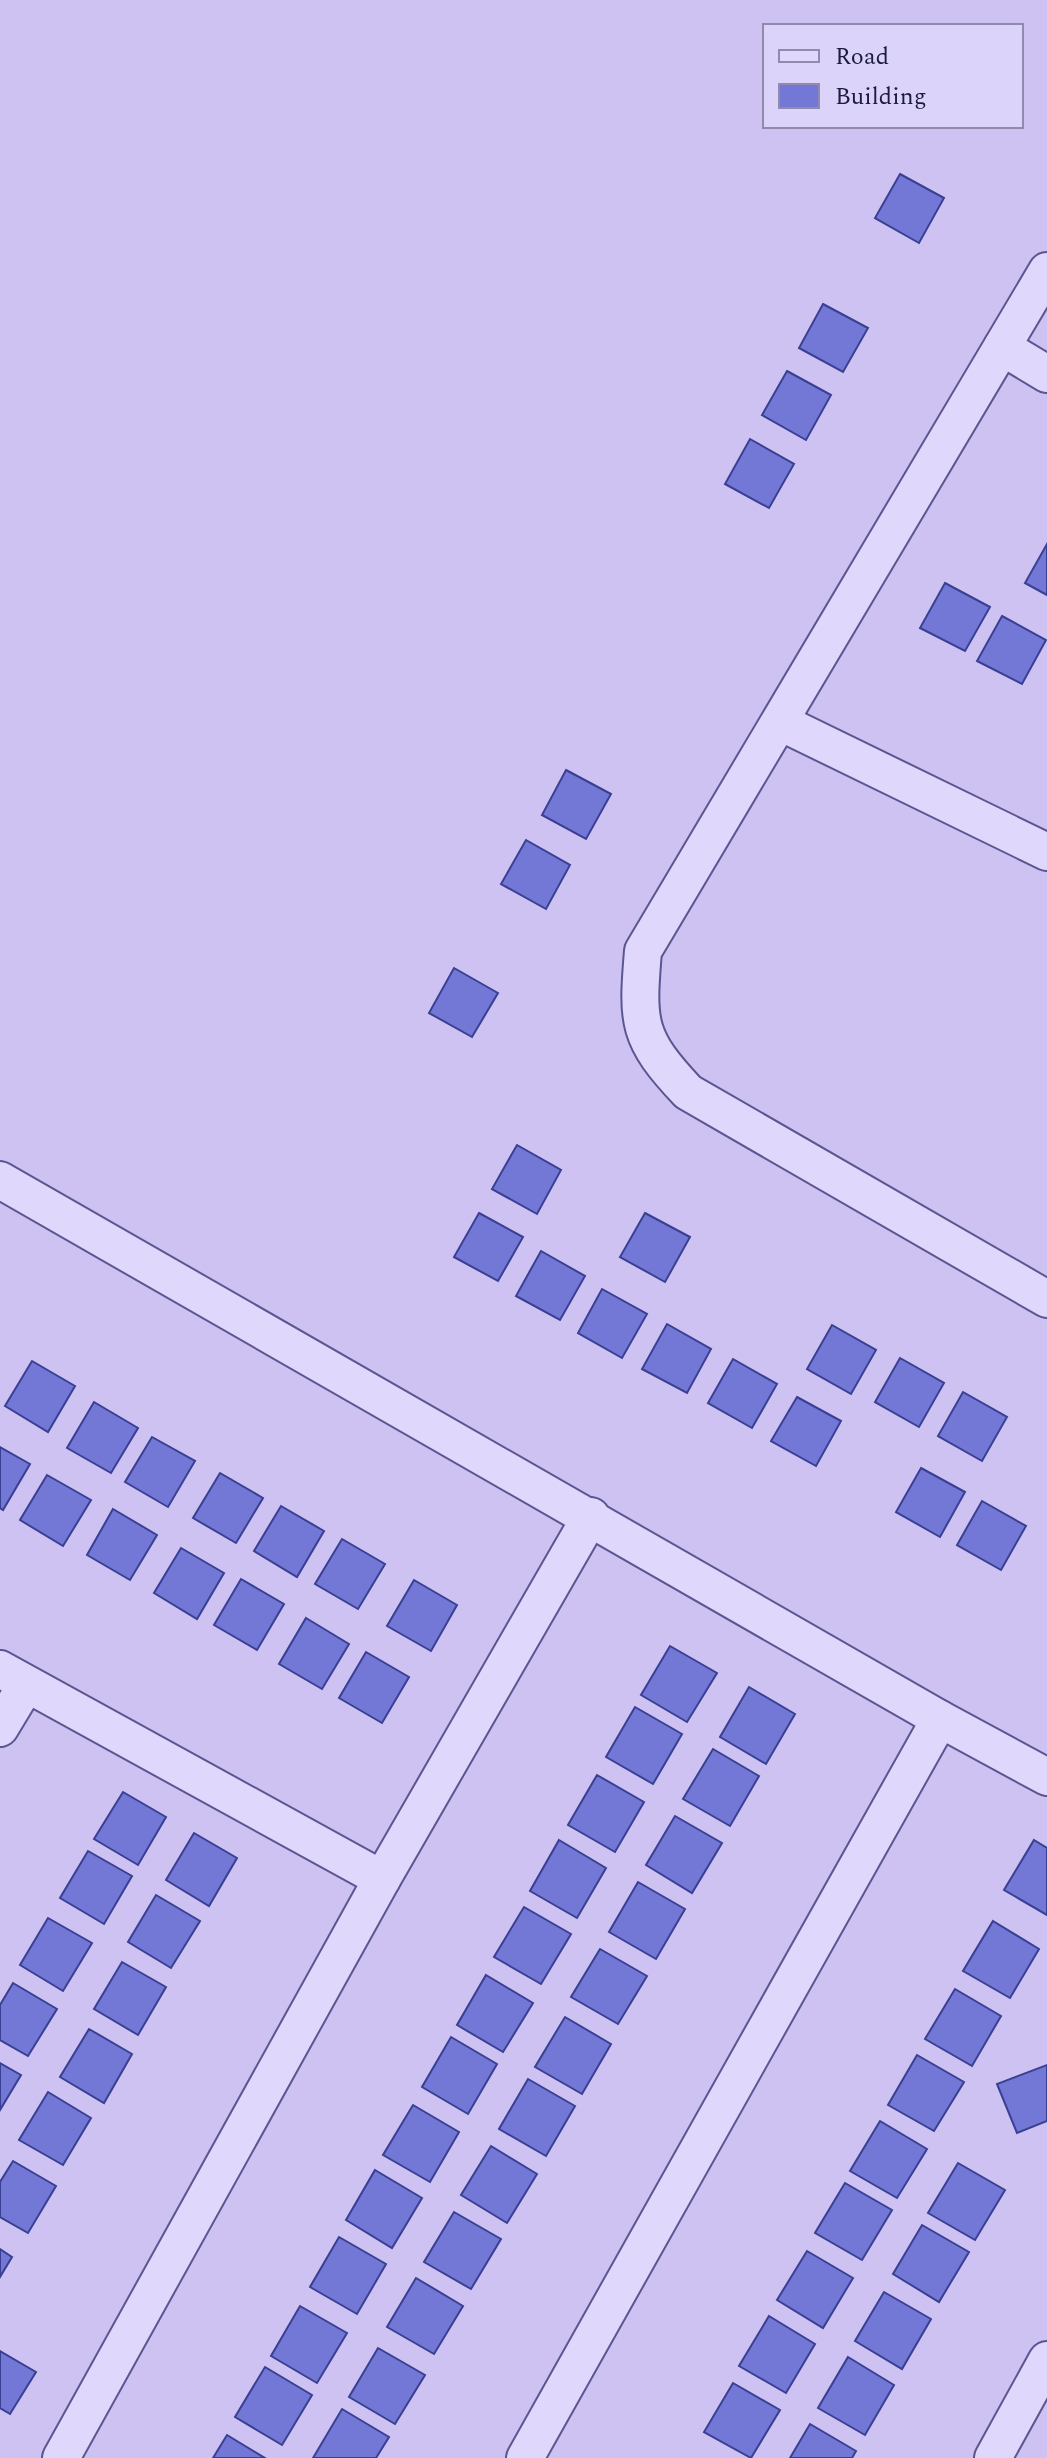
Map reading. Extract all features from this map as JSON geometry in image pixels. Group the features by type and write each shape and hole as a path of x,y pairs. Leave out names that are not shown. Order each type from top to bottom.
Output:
{"street":[{"path":"1047,271 643,951 638,1012 657,1059 688,1092 1047,1299"},
{"path":"1002,347 1047,374"},
{"path":"780,722 1047,852"},
{"path":"0,1180 591,1516 940,1719 1047,1777"},
{"path":"61,2458 382,1879 591,1516"},
{"path":"0,1728 13,1677 382,1879"},
{"path":"525,2458 940,1719"},
{"path":"993,2458 1047,2360"}],"building":[{"path":"900,174 944,198 919,243 875,218"},
{"path":"823,304 868,328 843,372 799,348"},
{"path":"787,371 831,395 806,440 762,415"},
{"path":"750,439 794,464 769,508 725,484"},
{"path":"1047,544 1047,595 1025,583"},
{"path":"945,583 990,607 965,651 920,628"},
{"path":"1002,616 1046,640 1022,684 977,661"},
{"path":"566,770 611,794 586,839 542,815"},
{"path":"526,840 570,865 546,909 501,884"},
{"path":"454,968 498,993 472,1037 429,1013"},
{"path":"517,1145 561,1170 537,1214 492,1189"},
{"path":"479,1213 523,1237 498,1281 454,1257"},
{"path":"645,1213 690,1237 665,1282 620,1257"},
{"path":"541,1251 585,1276 560,1320 516,1296"},
{"path":"602,1289 647,1314 622,1358 578,1333"},
{"path":"667,1324 711,1349 687,1393 642,1369"},
{"path":"832,1325 876,1350 851,1394 807,1369"},
{"path":"900,1358 944,1383 919,1427 875,1402"},
{"path":"733,1359 777,1384 752,1428 708,1403"},
{"path":"32,1361 75,1386 48,1432 5,1406"},
{"path":"963,1392 1007,1417 982,1461 938,1436"},
{"path":"797,1397 841,1421 816,1466 771,1441"},
{"path":"94,1402 138,1428 111,1473 67,1448"},
{"path":"152,1437 195,1461 168,1507 125,1482"},
{"path":"0,1447 30,1464 3,1510 0,1508"},
{"path":"921,1468 965,1492 940,1537 896,1512"},
{"path":"220,1473 263,1498 236,1543 193,1518"},
{"path":"47,1475 91,1500 63,1546 20,1520"},
{"path":"982,1501 1026,1526 1001,1570 957,1545"},
{"path":"281,1506 324,1531 297,1577 254,1551"},
{"path":"113,1509 157,1535 130,1580 87,1555"},
{"path":"342,1539 385,1564 358,1609 315,1584"},
{"path":"181,1548 224,1573 197,1619 154,1593"},
{"path":"241,1579 284,1604 257,1650 214,1625"},
{"path":"414,1580 457,1605 431,1651 387,1626"},
{"path":"306,1618 349,1644 322,1689 279,1664"},
{"path":"670,1646 717,1673 687,1722 641,1695"},
{"path":"366,1652 409,1677 382,1723 339,1698"},
{"path":"749,1687 795,1714 766,1764 720,1737"},
{"path":"635,1707 682,1734 653,1784 606,1757"},
{"path":"713,1749 759,1776 730,1826 683,1799"},
{"path":"597,1775 644,1802 615,1852 568,1825"},
{"path":"123,1792 166,1817 138,1865 94,1839"},
{"path":"675,1816 722,1843 692,1893 646,1865"},
{"path":"194,1833 237,1858 209,1906 166,1880"},
{"path":"559,1840 606,1868 577,1918 530,1891"},
{"path":"1034,1840 1047,1848 1047,1915 1004,1890"},
{"path":"88,1851 132,1876 104,1924 60,1898"},
{"path":"638,1882 685,1909 656,1959 609,1932"},
{"path":"156,1895 200,1921 171,1968 128,1942"},
{"path":"524,1907 571,1934 541,1984 494,1957"},
{"path":"48,1918 92,1943 63,1991 20,1965"},
{"path":"993,1921 1039,1949 1010,1998 963,1971"},
{"path":"600,1949 647,1976 618,2024 571,1997"},
{"path":"122,1962 166,1987 138,2035 94,2009"},
{"path":"486,1975 533,2003 503,2052 457,2025"},
{"path":"13,1983 57,2009 28,2056 0,2040 0,2005"},
{"path":"955,1989 1001,2016 972,2066 925,2039"},
{"path":"565,2017 611,2044 582,2094 535,2067"},
{"path":"89,2029 132,2054 104,2103 60,2077"},
{"path":"451,2037 497,2064 468,2114 422,2087"},
{"path":"917,2055 964,2082 934,2131 888,2105"},
{"path":"0,2063 21,2075 0,2110"},
{"path":"1047,2065 1047,2121 1017,2133 997,2084"},
{"path":"528,2079 575,2106 546,2156 499,2129"},
{"path":"48,2092 91,2118 63,2165 19,2140"},
{"path":"413,2105 459,2132 430,2182 383,2155"},
{"path":"880,2121 927,2149 897,2198 850,2171"},
{"path":"491,2146 537,2174 507,2223 461,2195"},
{"path":"13,2161 56,2186 28,2233 0,2217 0,2182"},
{"path":"958,2163 1005,2190 975,2240 928,2213"},
{"path":"375,2170 422,2198 392,2248 346,2220"},
{"path":"845,2183 892,2210 862,2260 815,2233"},
{"path":"454,2212 501,2239 471,2289 424,2262"},
{"path":"922,2225 969,2252 939,2302 893,2274"},
{"path":"339,2237 386,2264 357,2314 310,2287"},
{"path":"0,2249 12,2257 0,2277"},
{"path":"807,2251 853,2278 823,2328 777,2300"},
{"path":"416,2278 463,2306 434,2354 387,2327"},
{"path":"884,2292 931,2319 902,2369 855,2341"},
{"path":"300,2306 347,2333 317,2383 271,2356"},
{"path":"769,2316 815,2344 786,2393 739,2366"},
{"path":"378,2348 425,2375 395,2424 349,2397"},
{"path":"0,2351 36,2372 10,2414 0,2408"},
{"path":"848,2357 894,2385 865,2435 818,2408"},
{"path":"265,2367 312,2395 282,2445 235,2417"},
{"path":"733,2383 780,2410 751,2458 704,2432"},
{"path":"342,2409 389,2437 376,2458 313,2458"},
{"path":"810,2424 856,2451 852,2458 790,2458"},
{"path":"227,2435 265,2458 213,2458"}]}
